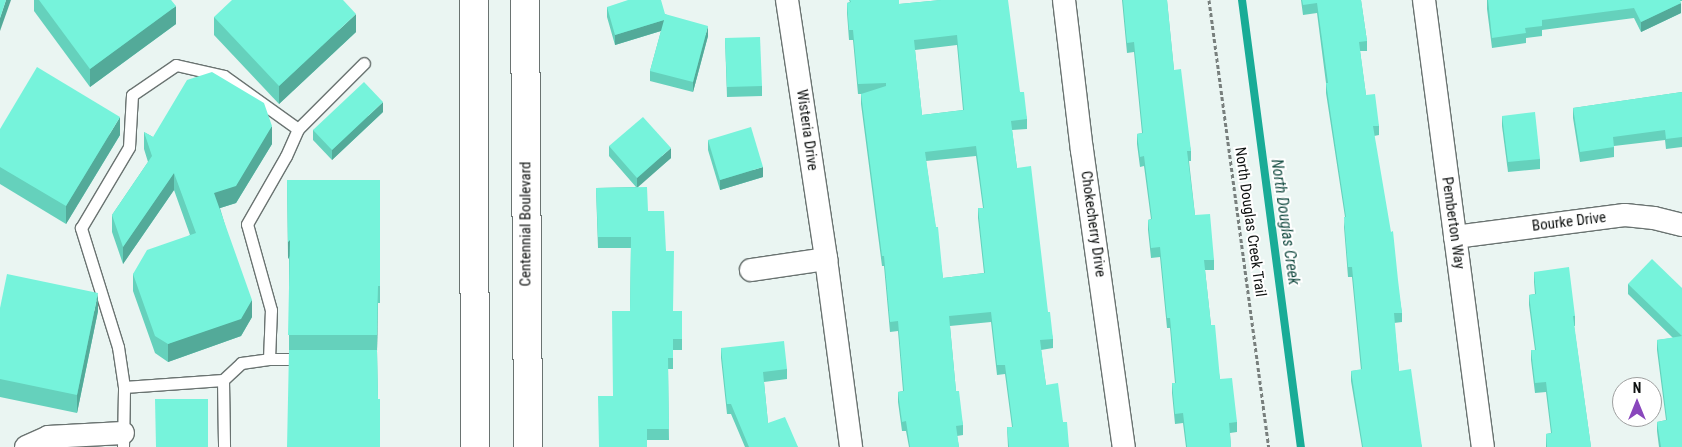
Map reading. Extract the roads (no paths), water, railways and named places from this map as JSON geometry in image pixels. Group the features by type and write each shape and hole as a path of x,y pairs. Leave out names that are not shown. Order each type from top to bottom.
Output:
{"main road":[{"path":"474,0 475,447"},
{"name":"Centennial Boulevard","path":"525,0 528,447"}],"street":[{"name":"Wisteria Drive","path":"788,0 851,447"},
{"name":"Chokecherry Drive","path":"1064,0 1082,150 1124,447"},
{"name":"Pemberton Way","path":"1424,0 1483,447"},
{"name":"Bourke Drive","path":"1455,237 1626,215 1654,218 1682,225"},
{"path":"751,270 826,259"},
{"path":"26,447 48,437 123,440"}],"lane":[{"path":"269,359 271,310 247,224 286,156 298,129 364,63"},
{"path":"123,440 124,387 118,347 81,228 129,147 132,95 176,65 224,76 298,129"},
{"path":"124,387 223,380 241,363 269,359 316,359"},
{"path":"223,380 224,447"}],"waterway":[{"name":"North Douglas Creek","path":"1242,0 1301,447"}]}
